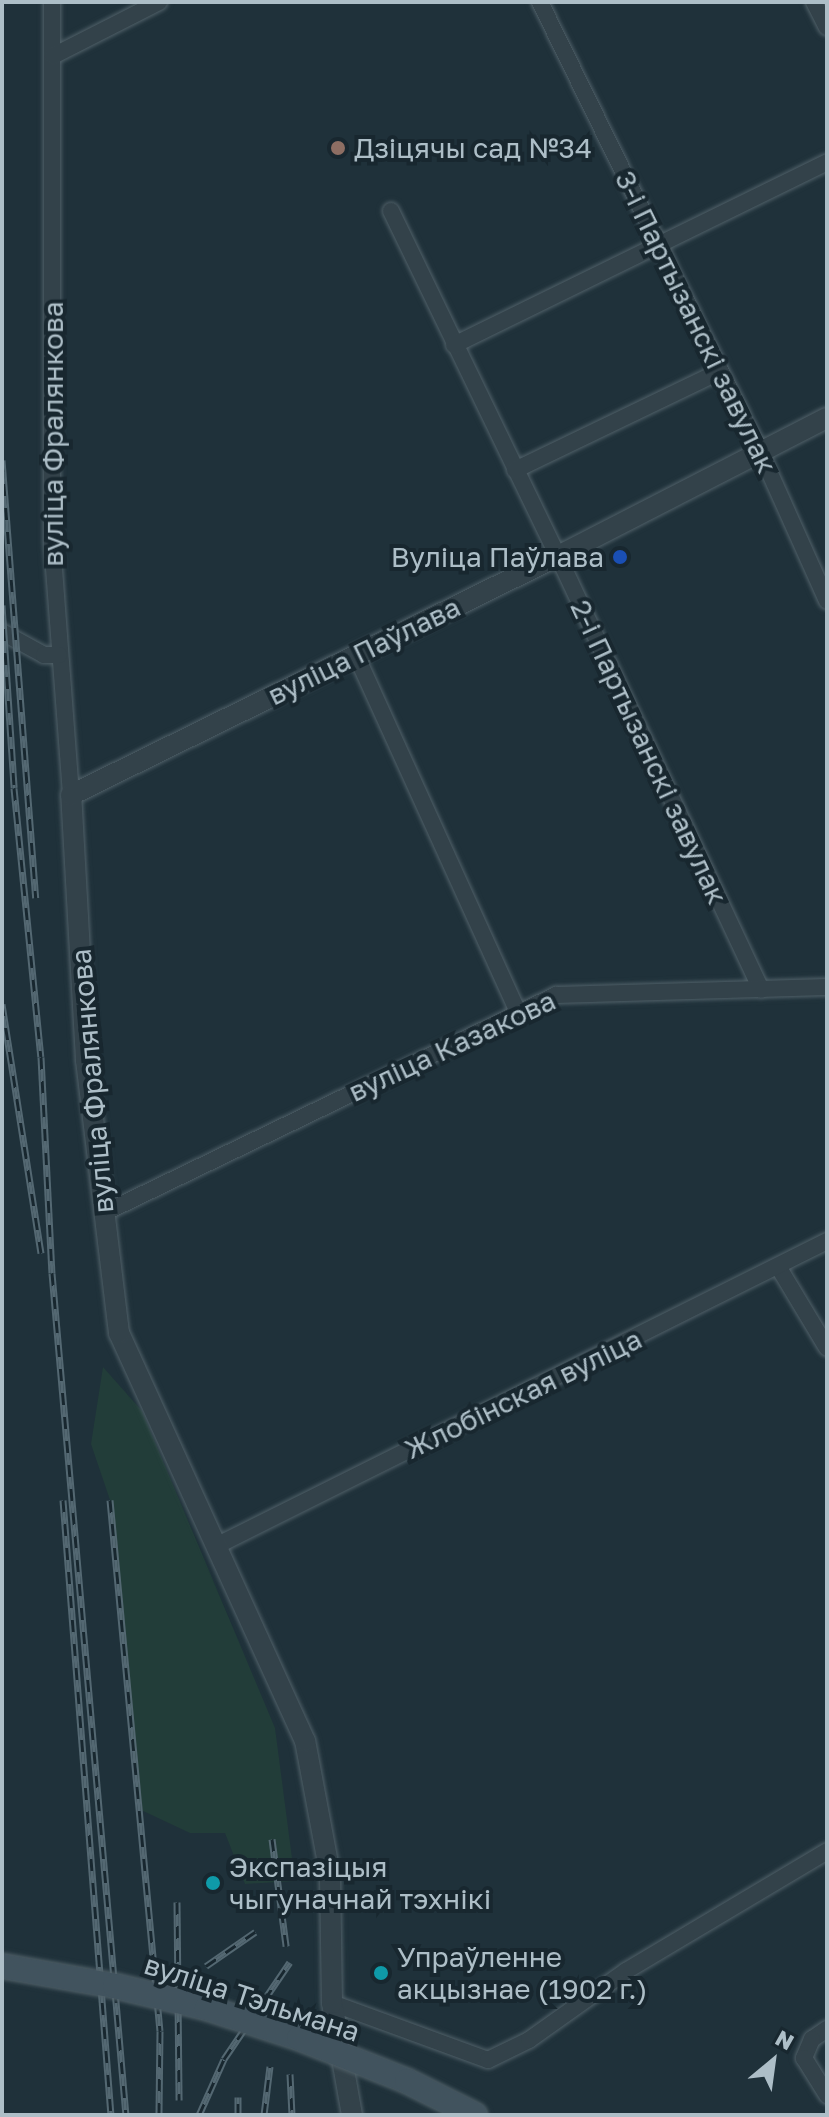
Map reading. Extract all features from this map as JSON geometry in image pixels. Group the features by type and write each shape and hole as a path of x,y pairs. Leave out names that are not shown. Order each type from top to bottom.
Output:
{"main road":[{"name":"вуліца Тэльмана","path":"2,1966 115,1986 207,2008 299,2038 407,2081 475,2115"}],"street":[{"name":"вуліца Фралянкова","path":"52,2 52,542 86,1060 119,1333 305,1741 330,1874 332,2003 352,2115"},
{"path":"53,56 159,2"},
{"name":"3-і Партызанскі завулак","path":"540,2 760,451 827,601"},
{"path":"814,2 827,27"},
{"path":"454,345 660,247 827,162"},
{"name":"2-і Партызанскі завулак","path":"391,211 558,556 761,990"},
{"path":"515,470 719,372"},
{"name":"вуліца Паўлава","path":"71,795 558,556 827,418"},
{"path":"2,632 44,655 59,655"},
{"path":"356,655 518,1012"},
{"name":"вуліца Казакова","path":"104,1213 556,995 827,987"},
{"name":"Жлобінская вуліца","path":"218,1545 779,1268 827,1241"},
{"path":"779,1268 827,1348"},
{"path":"332,2003 488,2060 529,2040 626,1971 827,1851"},
{"path":"827,2029 812,2039 804,2058 827,2095"}],"green space":[{"path":"103,1367 142,1411 275,1728 295,1881 245,1884 225,1833 190,1833 139,1809 110,1500 91,1444"}],"railway":[{"path":"2,460 36,898"},
{"path":"2,605 14,788 41,1057 52,1273 126,2115"},
{"path":"2,1004 41,1253"},
{"path":"63,1500 111,2115"},
{"path":"110,1500 160,2031 159,2115"},
{"path":"272,1839 286,1946"},
{"path":"177,1902 179,2100"},
{"path":"206,1966 255,1932"},
{"path":"199,2115 224,2059 290,1962"},
{"path":"264,2115 270,2066"},
{"path":"290,2074 292,2115"},
{"path":"238,2097 238,2115"}],"place":[{"name":"Дзіцячы сад №34","path":"338,148"},
{"name":"Вуліца Паўлава","path":"620,557"},
{"name":"Экспазіцыя чыгуначнай тэхнікі","path":"213,1883"},
{"name":"Упраўленне акцызнае (1902 г.)","path":"381,1973"}]}
